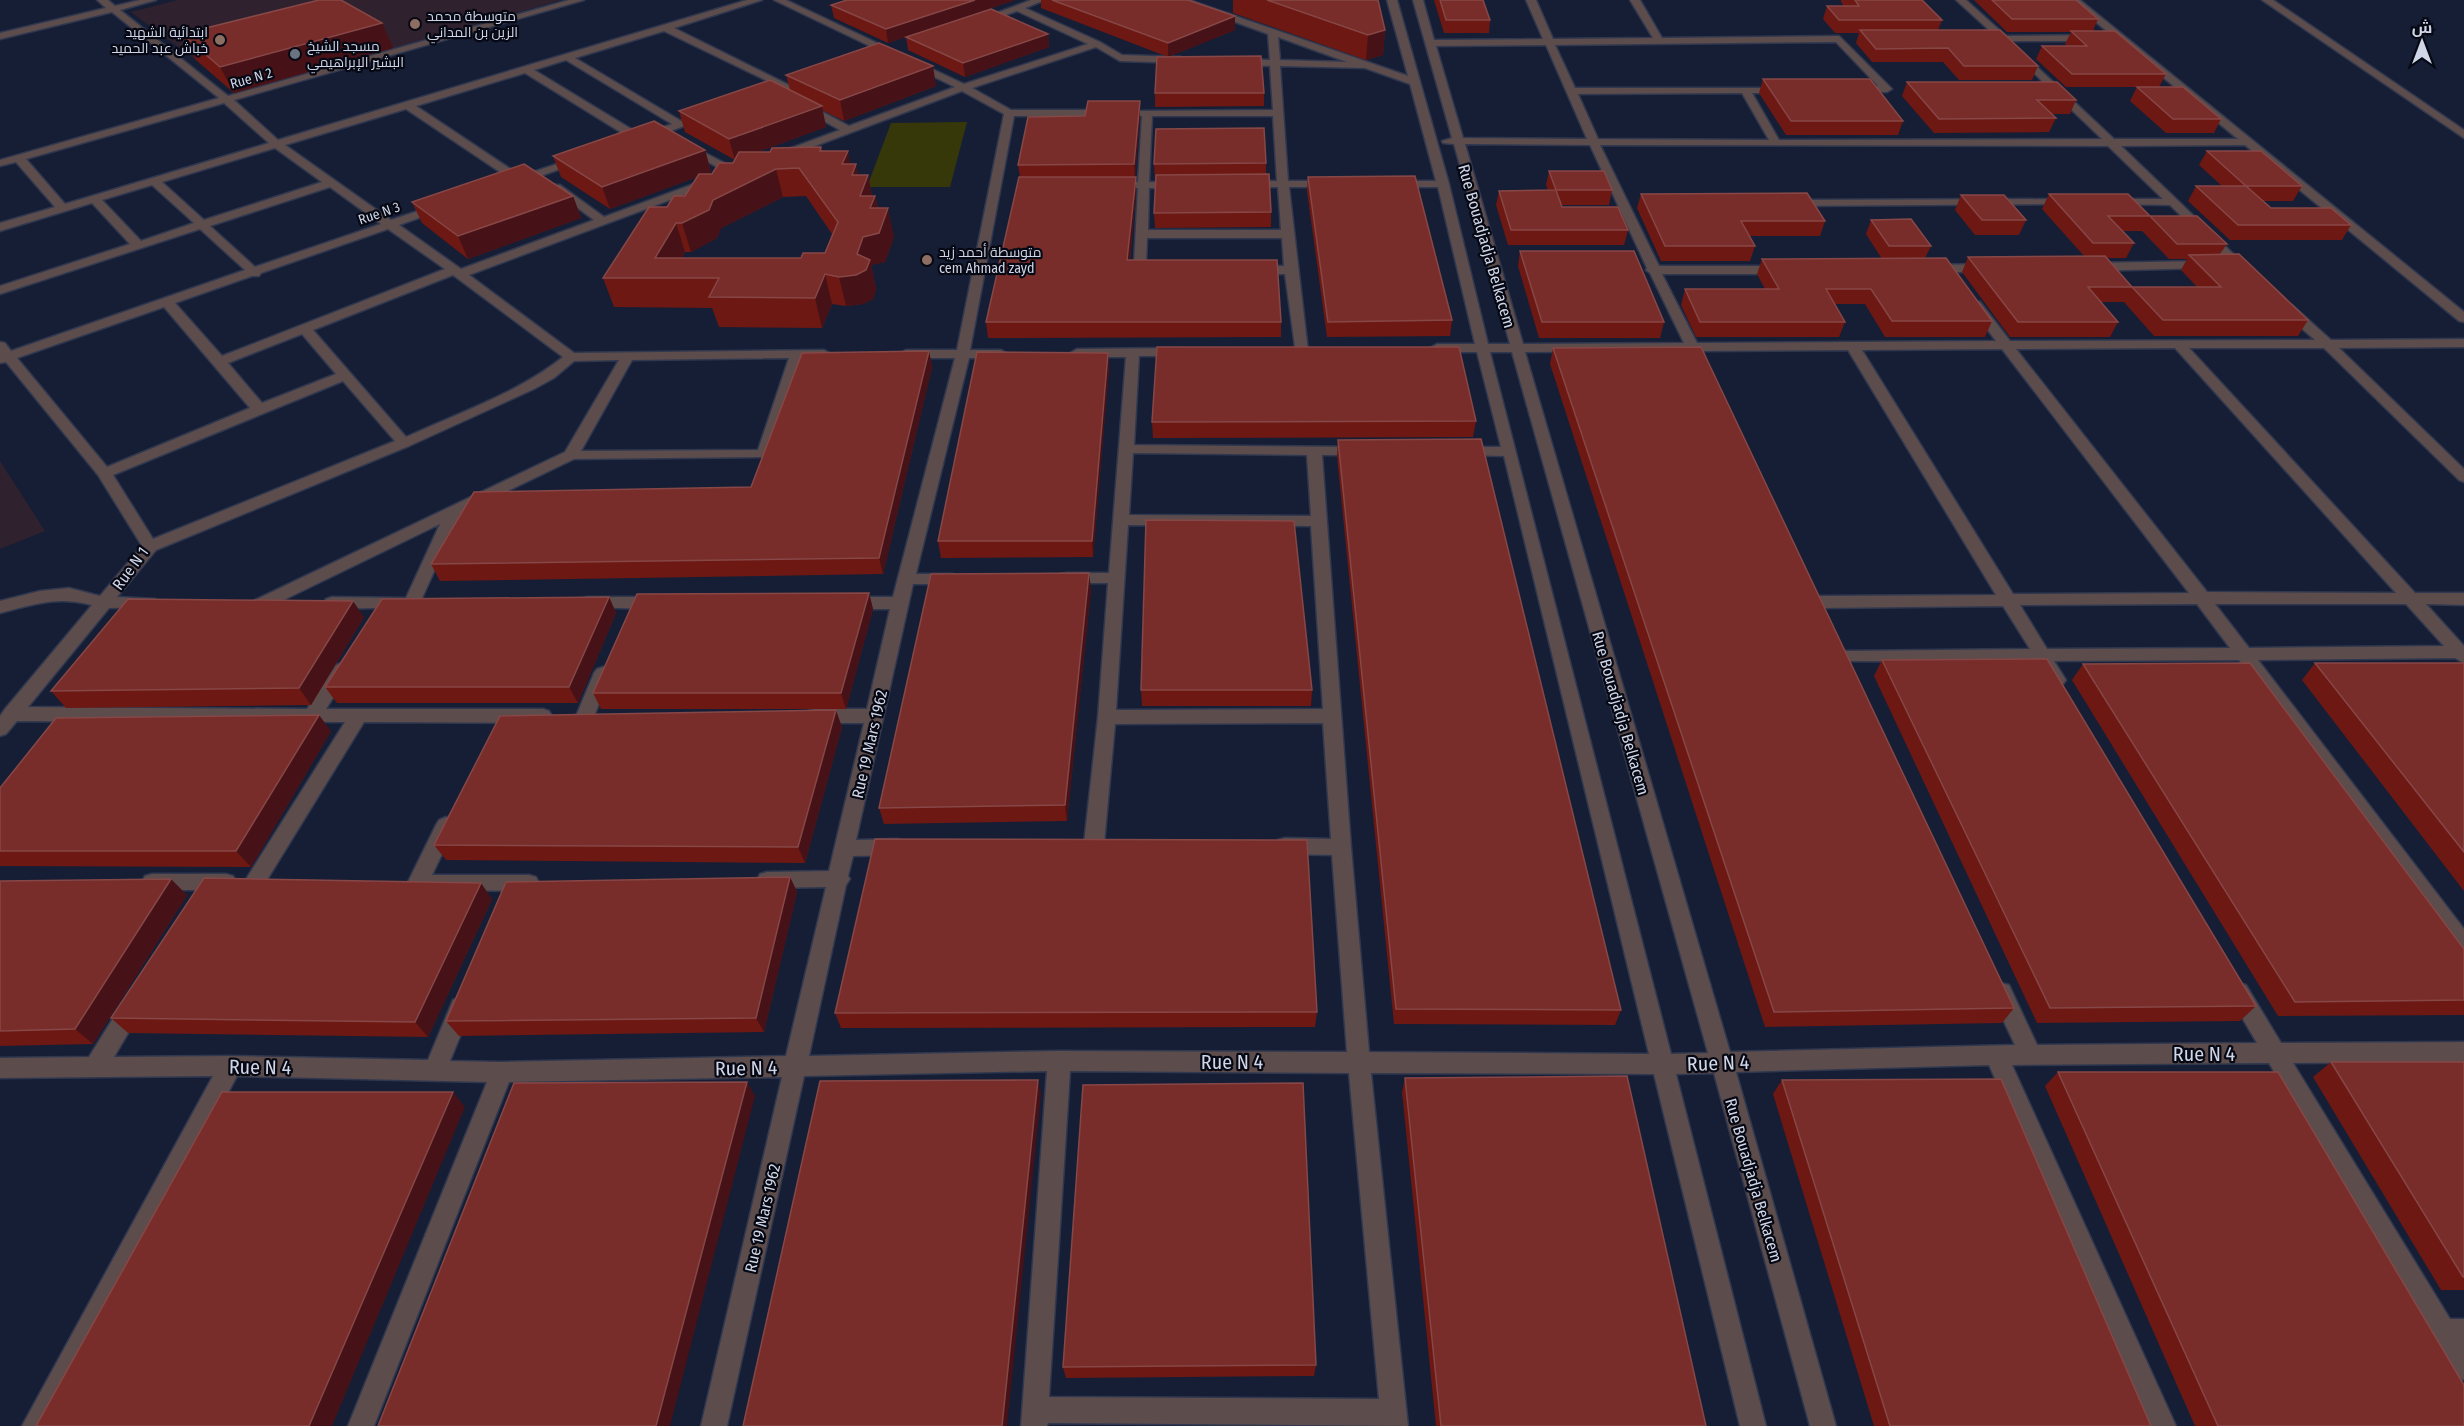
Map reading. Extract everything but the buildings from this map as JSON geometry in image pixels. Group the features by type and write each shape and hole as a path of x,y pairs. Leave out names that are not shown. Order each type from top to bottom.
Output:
{"street":[{"path":"102,0 226,99 276,144 457,272 571,357 833,354"},
{"path":"0,36 151,0"},
{"name":"Rue N 2","path":"0,163 579,0"},
{"path":"0,227 757,0"},
{"path":"779,0 898,50 1009,113 1277,113"},
{"path":"972,24 1040,0"},
{"path":"1180,0 1415,82"},
{"name":"Rue Bouadjadja Belkacem","path":"1392,0 1443,184 1482,348 1753,1426"},
{"name":"Rue Bouadjadja Belkacem","path":"1418,0 1722,1062 1823,1426"},
{"path":"1530,0 1573,91 1592,143 1627,204 1652,270 1704,368"},
{"path":"1635,0 1659,40"},
{"path":"1961,0 2254,279"},
{"path":"2074,0 2464,318"},
{"path":"2267,0 2464,135"},
{"path":"1017,8 1097,44 1120,58 1193,61"},
{"path":"815,17 825,14"},
{"path":"664,27 788,93 848,130"},
{"path":"1273,33 1277,113 1274,137 1283,184 1301,351"},
{"path":"1992,39 2098,38"},
{"path":"2109,38 2121,38"},
{"path":"1839,39 1887,89"},
{"path":"1430,43 1851,39"},
{"path":"765,160 964,87 1097,44"},
{"path":"872,59 898,50"},
{"path":"565,56 680,125"},
{"path":"1227,61 1365,65"},
{"path":"524,68 634,141 713,114"},
{"path":"1839,89 1898,89"},
{"path":"2034,89 2056,89"},
{"path":"1745,90 1776,143"},
{"path":"1573,91 1792,90"},
{"path":"406,104 515,182 594,155"},
{"name":"Rue 19 Mars 1962","path":"714,1426 840,879 900,603 963,354 1001,186 1009,113"},
{"path":"1147,113 1152,136 1144,185 1140,266 1168,270"},
{"path":"220,362 457,272 740,170 660,132"},
{"path":"1431,141 1592,143 2249,142"},
{"path":"19,158 63,209"},
{"path":"537,174 603,221"},
{"path":"154,181 255,273"},
{"path":"0,290 331,183"},
{"path":"1098,185 1190,184"},
{"path":"1236,184 1340,184"},
{"path":"1386,184 1443,184"},
{"path":"96,200 138,245"},
{"name":"Rue N 3","path":"2,354 168,303 455,202"},
{"path":"1777,203 2076,202"},
{"path":"2100,202 2172,202"},
{"path":"1141,234 1287,234"},
{"path":"2074,267 2237,264"},
{"path":"1911,269 2004,268"},
{"path":"1652,270 1793,269"},
{"path":"1946,269 2202,598 2464,945"},
{"path":"1246,270 1291,270"},
{"path":"2279,301 2328,344 2464,477"},
{"path":"168,303 259,409"},
{"path":"305,329 405,443"},
{"path":"1426,349 2464,343"},
{"path":"2178,344 2462,654"},
{"path":"1853,346 2010,601 2066,697"},
{"path":"1094,844 1107,717 1133,352"},
{"path":"1065,353 1193,352"},
{"path":"892,354 1020,353"},
{"name":"Rue N 1","path":"2,354 104,473 150,546 6,722"},
{"path":"758,474 797,354"},
{"path":"571,455 628,356"},
{"path":"150,546 405,443 529,386 549,375 571,357"},
{"path":"104,473 345,375"},
{"path":"1127,449 1383,451"},
{"path":"1059,1061 1035,1418 1394,1419 1359,1062 1341,847 1314,451"},
{"path":"1441,451 1510,452"},
{"path":"436,603 253,605 453,513 571,455 765,454"},
{"path":"485,497 520,498"},
{"path":"412,603 453,513"},
{"path":"1120,520 1320,521"},
{"path":"1046,578 1117,578"},
{"path":"906,579 964,579"},
{"path":"0,607 63,594 104,602 164,603"},
{"path":"1828,620 1817,597 2010,601 2202,598 2464,599"},
{"path":"373,621 385,602"},
{"path":"575,603 668,603"},
{"path":"625,623 633,603"},
{"path":"831,603 900,603"},
{"path":"1837,638 1855,678"},
{"path":"585,716 611,654"},
{"path":"1845,657 2462,654"},
{"path":"312,715 349,659"},
{"path":"6,722 312,715 609,716"},
{"path":"255,882 359,715"},
{"path":"489,736 500,716"},
{"path":"794,716 875,716"},
{"path":"1107,717 1332,716"},
{"path":"418,882 453,809"},
{"path":"1070,844 1117,844"},
{"path":"1270,846 1341,847"},
{"path":"845,848 916,847"},
{"path":"746,880 840,879"},
{"path":"197,901 209,882"},
{"path":"128,883 278,882"},
{"path":"394,882 548,883"},
{"path":"503,906 513,884"},
{"path":"2226,972 2273,1053 2454,1332 2464,1367"},
{"path":"1996,980 2031,1055"},
{"path":"434,1072 471,983"},
{"path":"96,1066 144,989"},
{"name":"Rue N 4","path":"0,1068 231,1066 502,1072 796,1068 1059,1061 1661,1064 1996,1055 2464,1052"},
{"path":"1996,1055 2163,1426"},
{"path":"35,1426 231,1066"},
{"path":"361,1426 502,1072"}],"shaded area":[{"path":"178,0 561,0 393,48 335,14 346,21 196,60 131,12"},
{"path":"967,122 950,187 867,187 891,123"},
{"path":"0,461 45,531 0,549"}],"place":[{"name":"متوسطة محمد الزين بن المداني","path":"415,24"},
{"name":"ابتدائية الشهيد خباش عبد الحميد","path":"220,40"},
{"name":"مسجد الشيخ البشير الإبراهيمي","path":"295,54"},
{"name":"متوسطة أحمد زيد cem Ahmad zayd","path":"927,260"}]}
